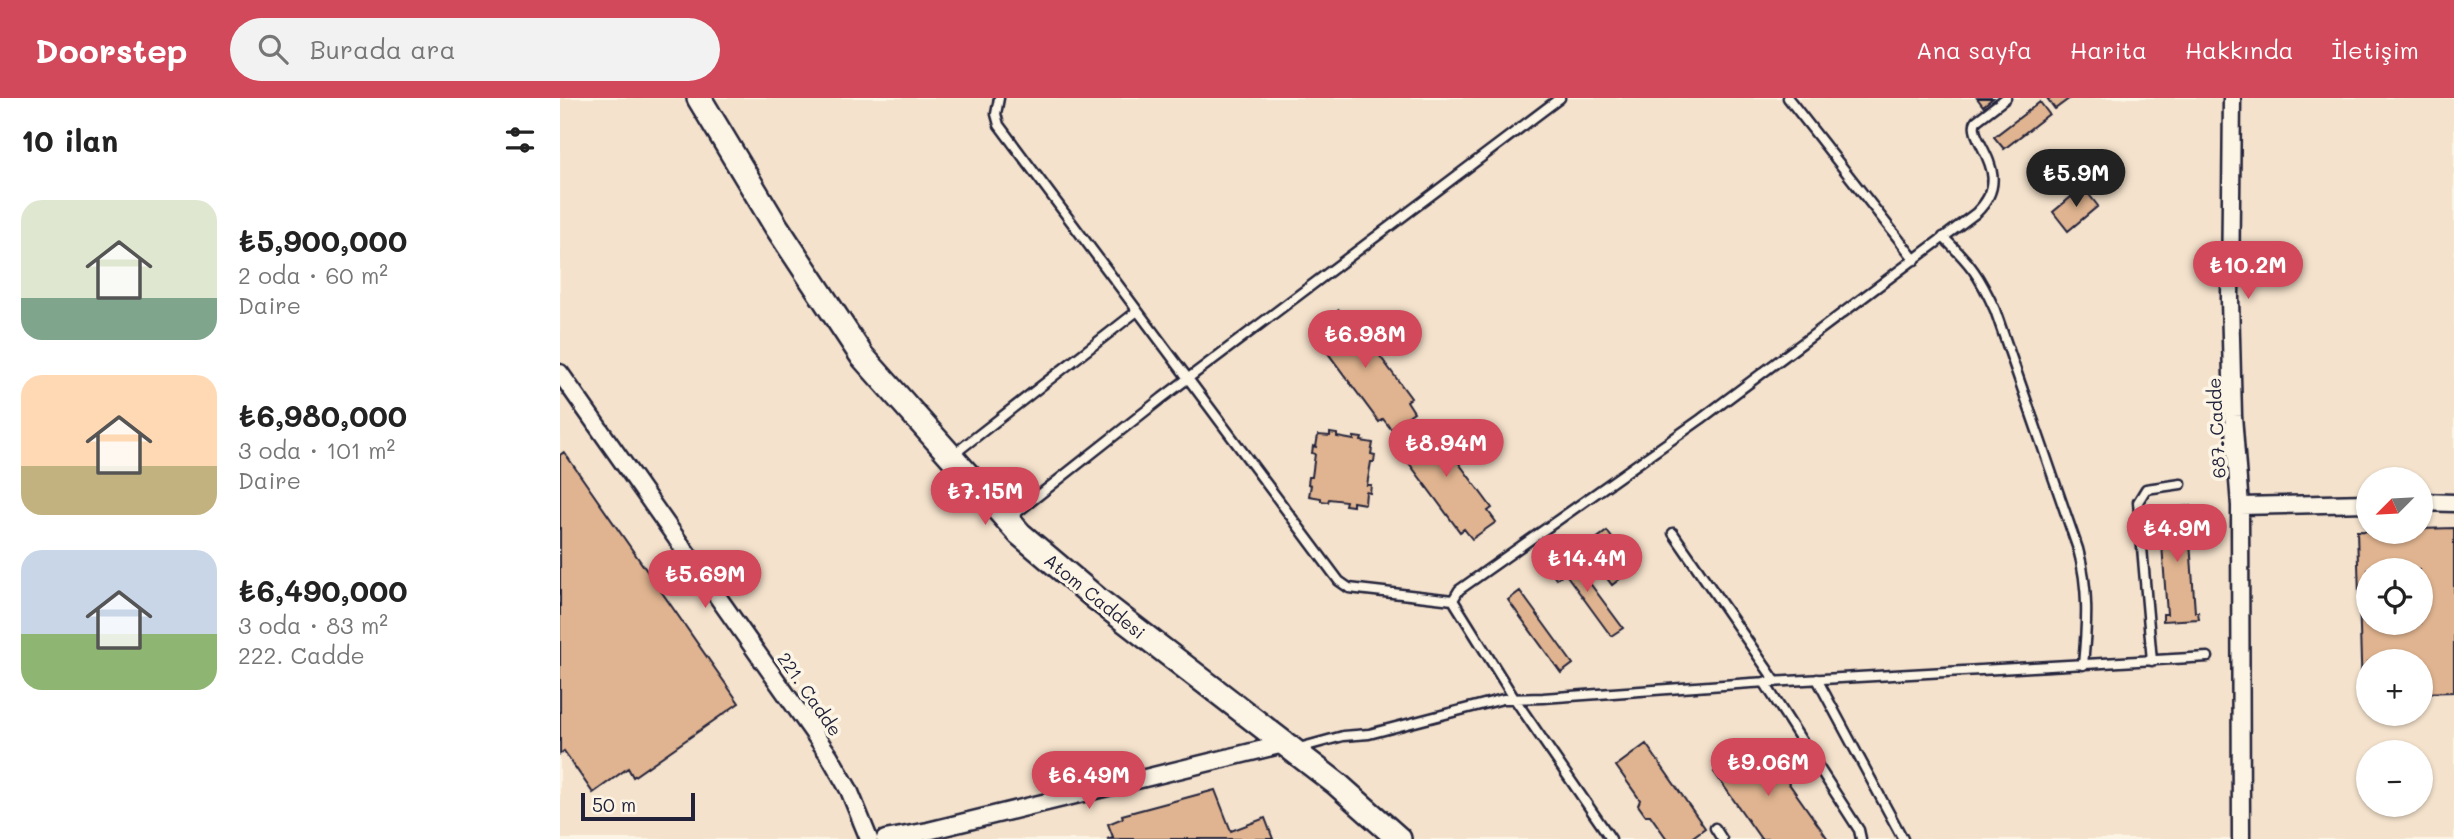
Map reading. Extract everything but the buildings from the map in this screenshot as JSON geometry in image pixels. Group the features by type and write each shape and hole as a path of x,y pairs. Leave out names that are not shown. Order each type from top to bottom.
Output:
{"street":[{"name":"Atom Caddesi","path":"699,98 776,226 862,356 1007,520 1037,550 1097,599 1337,784 1399,839"},
{"name":"687. Cadde","path":"2232,98 2230,299 2233,416 2240,506 2241,839"},
{"name":"221. Cadde","path":"560,373 829,755 849,790 869,839"},
{"path":"2433,502 2454,503"},
{"path":"2240,506 2356,503"},
{"path":"885,839 1288,747"}],"lane":[{"path":"999,98 996,118 999,125 1332,575 1343,586 1358,590 1453,600"},
{"path":"1007,520 1186,379 1560,98"},
{"path":"1788,98 1915,260"},
{"path":"1453,600 1459,590 1701,419 1976,213 1987,200 1991,184 1991,163 1973,126 2006,98"},
{"path":"1943,237 1970,264 1995,310 2078,549 2087,583 2088,623 2084,665"},
{"path":"952,455 1136,312"},
{"path":"2152,661 2138,502 2146,489 2180,484"},
{"path":"1673,533 1776,682"},
{"path":"1453,600 1514,698 1611,839"},
{"path":"1288,747 1368,734 1503,699 2208,657"},
{"path":"1817,679 1903,839"},
{"path":"1764,682 1859,830 1861,839"},
{"path":"1715,828 1722,839"}],"shaded area":[{"path":"560,98 2454,98 2454,839 560,839"}]}
